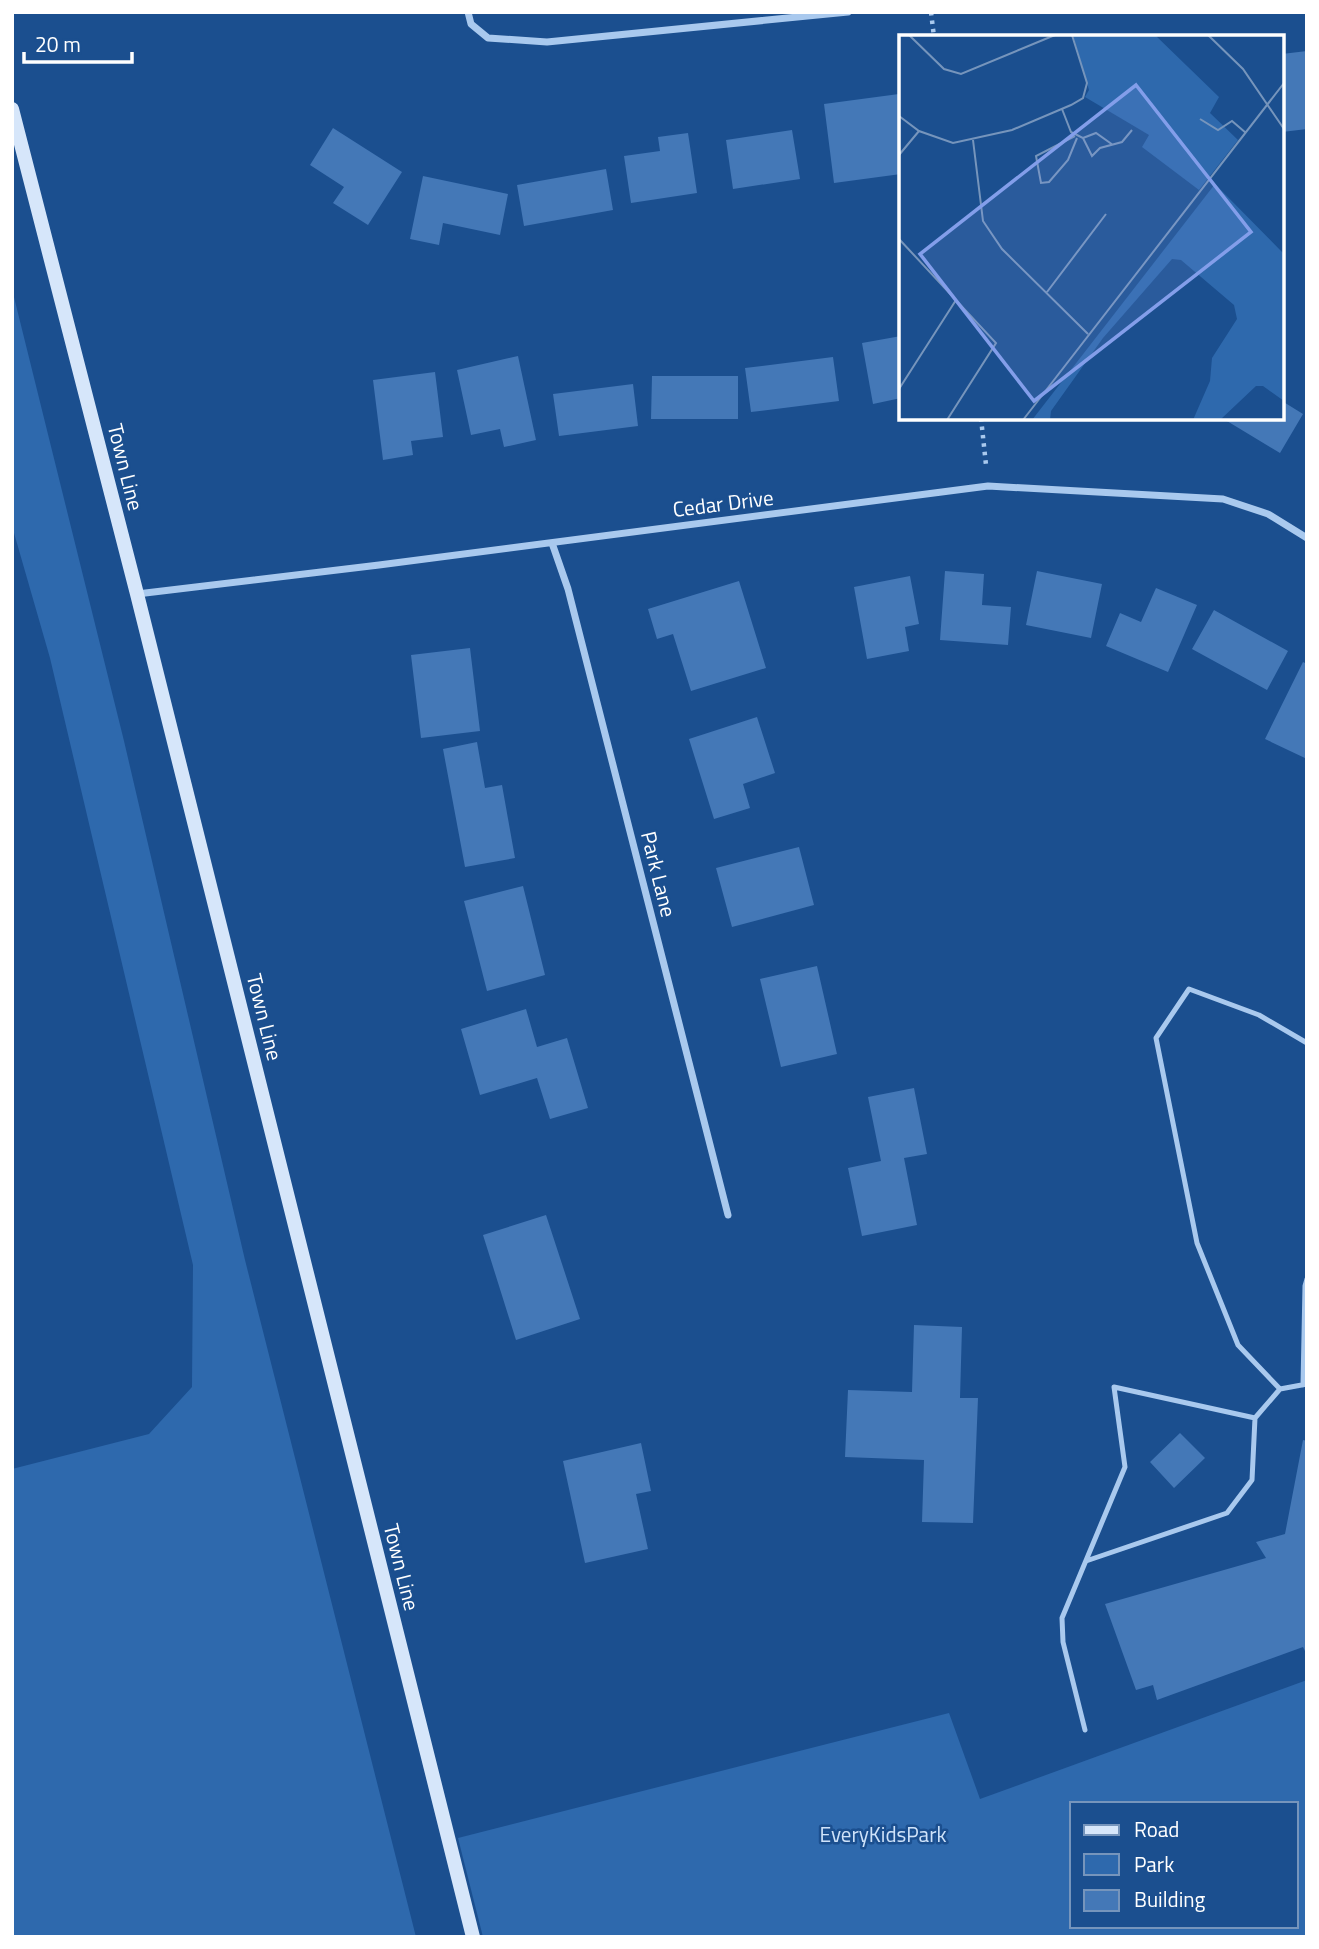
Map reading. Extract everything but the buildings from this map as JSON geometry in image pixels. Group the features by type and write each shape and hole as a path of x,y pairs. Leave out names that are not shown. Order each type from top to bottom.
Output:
{"main road":[{"name":"Town Line","path":"12,109 137,594 473,1937"}],"street":[{"path":"468,12 471,24 488,38 547,42 848,12"},
{"name":"Cedar Drive","path":"137,594 988,486 1223,499 1268,513 1307,538"},
{"name":"Park Lane","path":"552,543 572,603 728,1215"}],"lane":[{"path":"1280,1389 1238,1345 1196,1243 1156,1038 1189,989 1259,1015 1307,1043"},
{"path":"1086,1561 1227,1513 1252,1480 1255,1418 1280,1389 1305,1384 1307,1279"},
{"path":"1085,1730 1063,1642 1062,1618 1125,1467 1114,1387 1255,1418"}],"path":[{"path":"931,12 934,35"},
{"path":"981,420 988,486"}],"green space":[{"path":"12,289 124,741 245,1260 416,1937 12,1937 12,1469 149,1434 192,1387 193,1265 50,658 12,526"},
{"name":"EveryKidsPark","path":"1307,1680 1307,1937 483,1937 458,1838 949,1713 980,1799"}]}
